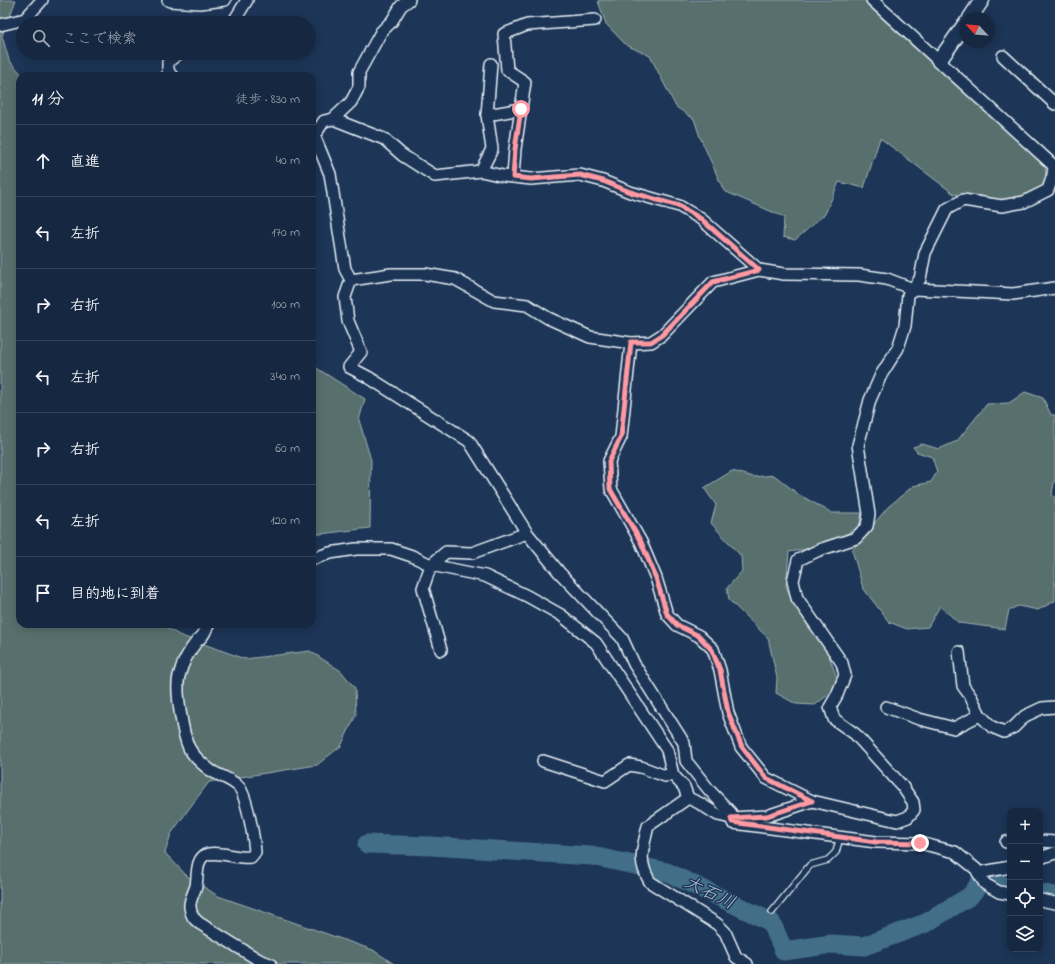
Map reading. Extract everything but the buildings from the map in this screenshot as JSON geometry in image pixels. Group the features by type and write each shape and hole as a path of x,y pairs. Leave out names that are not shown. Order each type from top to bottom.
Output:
{"street":[{"path":"28,16 42,0"},
{"path":"168,0 200,4 225,0"},
{"path":"237,16 247,0"},
{"path":"316,132 324,121 333,119 352,102 359,86 359,72 377,39 402,6 409,0"},
{"path":"631,342 621,437 609,461 610,489 641,542 656,578 667,614 677,625 699,636 712,650 720,670 728,712 742,747 766,778 812,801 897,821 908,817 914,810 913,802 897,780 855,734 834,719 830,707 837,695 845,675 842,662 798,598 793,581 798,560 819,550 856,538 867,526 869,514 858,445 870,400 881,375 898,348 904,326 908,295 920,279 925,253 946,209 963,200 1002,206 1024,202 1048,190 1053,175 1054,165 872,0"},
{"path":"974,12 982,0"},
{"path":"513,177 515,149 525,82 507,70 504,34 527,25 595,20"},
{"path":"0,25 16,21"},
{"path":"939,61 959,33"},
{"path":"1003,56 1055,104"},
{"path":"169,72 168,62 170,60"},
{"path":"481,171 492,149 487,115 491,64"},
{"path":"487,115 521,109"},
{"path":"333,119 384,139 402,155 435,176 481,171 503,176 531,179 580,175 603,181 630,192 679,206 701,219 759,270"},
{"path":"316,140 330,174 345,268 351,280 345,297 348,321 361,352 349,367 368,377 469,441 527,533 559,572 622,638 634,664 684,743 686,762 731,813 732,822 840,838 876,842 920,843 955,852 976,869 985,884 999,892 1007,893"},
{"path":"351,280 391,274 425,274 455,279 494,301 527,305 548,318 590,337 631,342 651,342 662,335 713,282 759,270 784,274 859,275 887,279 913,289 1013,294 1055,288"},
{"path":"441,650 423,588 431,565 446,552 472,553 527,533"},
{"path":"316,558 330,553 356,549 391,549 412,556 431,565 485,576 527,596 561,615 596,643 668,750 673,775 684,787 688,798"},
{"path":"207,628 187,655 178,676 182,722 189,747 197,759 211,770 239,787 243,794 248,812 255,852 252,857 244,858 221,854 208,854 202,858 197,870 196,885 190,905 192,918 259,960 270,964"},
{"path":"958,652 963,686 971,697 980,715 992,727 1004,732 1014,728 1025,716 1042,708 1055,707"},
{"path":"886,707 919,719 954,728 980,715"},
{"path":"542,760 605,782 629,765 641,767 665,776 673,775"},
{"path":"688,798 699,802 718,815 731,818 767,816 812,801"},
{"path":"688,798 648,826 641,855 644,872 650,882 717,924 725,932 736,957 747,964"},
{"path":"1043,841 1055,842"},
{"path":"1043,857 1055,853"},
{"path":"978,873 1007,868"},
{"path":"1043,901 1055,903"}],"lane":[{"path":"772,912 810,865 828,860 836,852 840,838"}],"green space":[{"path":"0,0 16,0 2,36 9,60 20,72 16,72 16,628 168,628 179,635 245,659 310,651 341,671 355,688 356,715 341,746 317,765 209,782 171,834 165,853 187,876 218,896 373,950 394,964 0,964"},
{"path":"864,0 1045,163 1046,182 1036,193 1016,203 954,194 880,138 864,188 839,182 825,214 795,240 783,237 784,217 724,191 700,137 694,119 676,107 650,56 626,45 606,24 598,1"},
{"path":"316,368 365,399 359,420 371,460 370,528 316,535"},
{"path":"1025,392 1043,398 1051,415 1055,415 1055,478 1052,494 1055,498 1055,601 1038,610 1018,606 1009,610 1005,629 959,623 940,606 928,627 907,629 889,622 863,588 852,550 888,507 913,486 931,482 937,472 932,457 917,452 913,447 922,444 939,449 957,441 987,404 1009,403"},
{"path":"732,471 754,477 774,475 798,494 832,513 862,513 859,527 833,541 814,548 789,552 786,587 809,628 825,639 827,650 837,678 832,692 815,705 796,704 776,693 777,678 768,638 729,600 727,588 742,571 741,556 711,523 716,505 704,488"}],"waterway":[{"name":"大石川","path":"367,844 431,846 592,856 667,872 771,922 784,951 832,944 864,946 926,923 970,896 980,883 988,877 1007,886"},
{"name":"大石川","path":"1043,894 1055,896"}],"route":[{"path":"521,109 515,149 513,177 531,179 580,175 603,181 630,192 679,206 701,219 759,270 713,282 662,335 651,342 631,342 621,437 609,461 610,489 641,542 656,578 667,614 677,625 699,636 712,650 720,670 725,689 728,712 742,747 766,778 812,801 767,816 731,818 732,822 840,838 876,842 920,843"}]}
